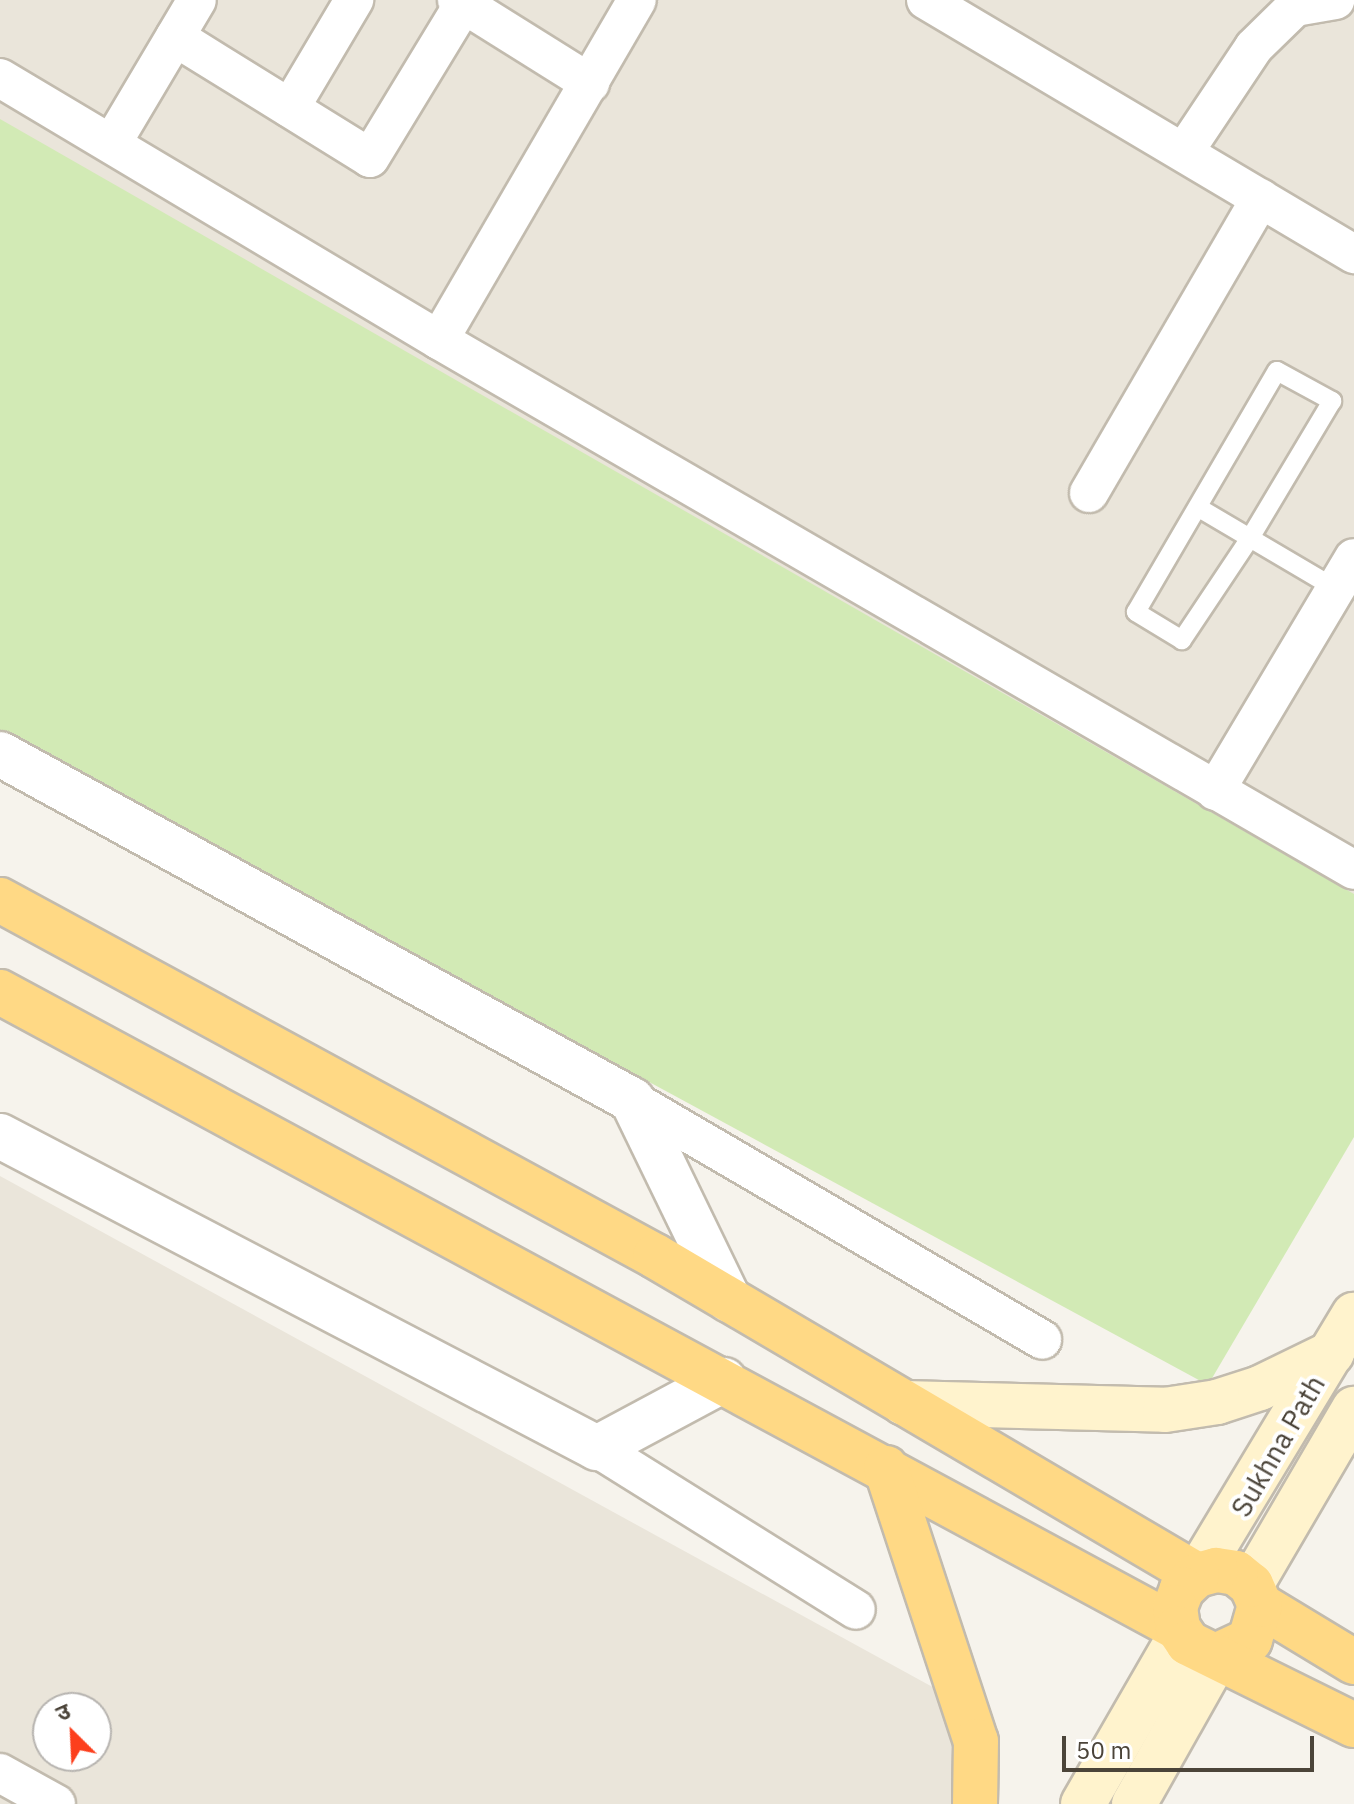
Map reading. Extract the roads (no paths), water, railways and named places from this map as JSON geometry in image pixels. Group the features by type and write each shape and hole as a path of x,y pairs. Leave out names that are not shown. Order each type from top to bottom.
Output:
{"highway":[{"path":"0,900 729,1300 1197,1575"},
{"path":"0,992 724,1380 1354,1725"},
{"path":"886,1468 976,1741 975,1804"},
{"path":"1192,1639 1175,1607 1182,1589 1197,1575 1226,1571 1255,1595 1354,1662"},
{"path":"1192,1639 1250,1640 1255,1595"}],"main road":[{"name":"Sukhna Path","path":"1197,1575 1354,1315"},
{"path":"904,1403 1165,1410 1217,1402 1260,1388 1332,1353"},
{"name":"Sukhna Path","path":"1255,1595 1354,1409"},
{"path":"1083,1804 1192,1639"},
{"path":"1134,1804 1192,1639"}],"street":[{"path":"112,143 197,0"},
{"path":"290,108 354,0"},
{"path":"439,340 637,0"},
{"path":"1184,152 1254,47 1295,7 1335,0"},
{"path":"1346,0 1354,12"},
{"path":"175,37 370,158 462,1 590,83"},
{"path":"932,1 1354,254"},
{"path":"0,78 439,340 1354,870"},
{"path":"1089,493 1261,198"},
{"path":"1215,791 1345,573"},
{"path":"0,754 632,1100 1042,1340"},
{"path":"632,1100 729,1300"},
{"path":"0,1136 597,1448 856,1610"},
{"path":"597,1448 724,1380"},
{"path":"0,1773 56,1804"}],"lane":[{"path":"1277,371 1332,401 1250,538 1182,640 1136,612 1277,371"},
{"path":"1199,508 1250,538 1345,573"}]}
